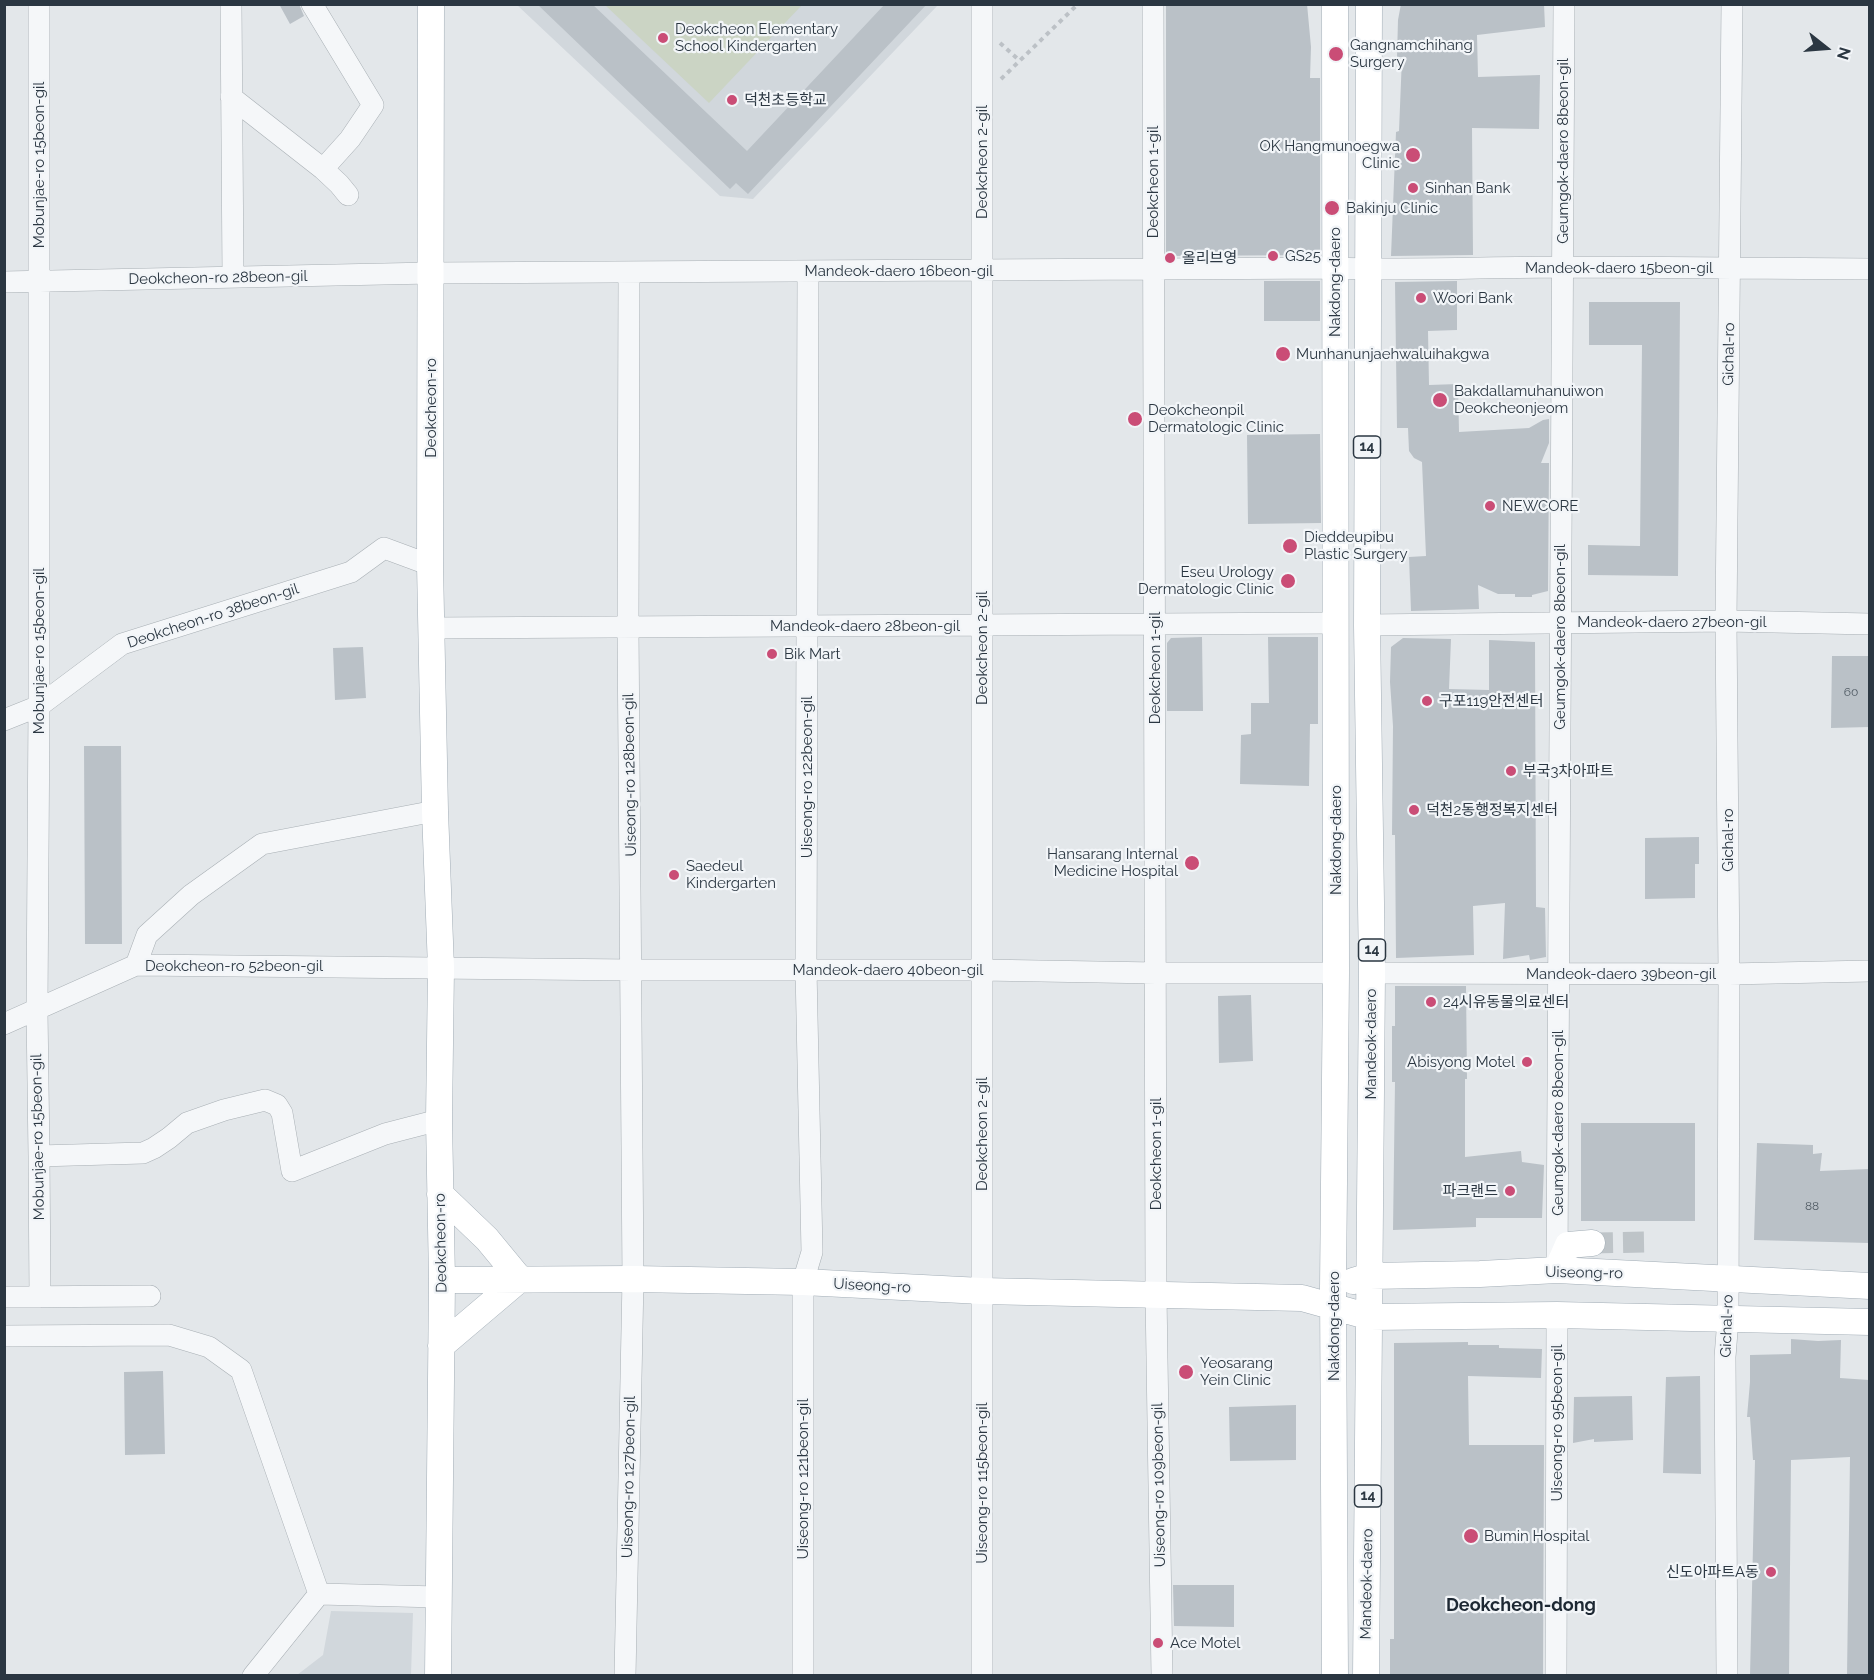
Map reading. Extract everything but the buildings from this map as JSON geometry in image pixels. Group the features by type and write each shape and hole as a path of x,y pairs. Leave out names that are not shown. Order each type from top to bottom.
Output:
{"main road":[{"name":"Deokcheon-ro","path":"431,4 430,565 441,968 439,1120 442,1280 438,1676"},
{"name":"Nakdong-daero","path":"1335,4 1336,973 1333,1297 1335,1676"},
{"name":"Mandeok-daero","path":"1366,1676 1372,973 1367,625 1369,4"},
{"path":"440,1194 487,1239 520,1279 441,1346"},
{"path":"1557,1270 1568,1245 1592,1243"},
{"name":"Uiseong-ro","path":"442,1280 633,1279 803,1282 982,1291 1302,1298 1333,1297 1370,1276 1557,1270 1869,1286"},
{"path":"1476,1315 1452,1306 1446,1295 1455,1283 1480,1274"},
{"path":"1333,1297 1370,1317 1476,1315 1487,1305 1728,1319 1869,1322"}],"street":[{"name":"Mobunjae-ro 15beon-gil","path":"39,4 37,1010 40,1297"},
{"path":"231,4 233,277"},
{"path":"312,4 373,105 350,139 323,169"},
{"name":"Deokcheon 2-gil","path":"982,4 982,1291"},
{"name":"Deokcheon 1-gil","path":"1153,4 1156,1295"},
{"name":"Geumgok-daero 8beon-gil","path":"1557,1270 1564,4"},
{"name":"Gichal-ro","path":"1727,1676 1725,1357 1728,1319 1729,974 1726,621 1732,4"},
{"path":"231,97 323,169 348,195"},
{"name":"Mandeok-daero 15beon-gil","path":"1368,269 1563,267 1869,269"},
{"name":"Mandeok-daero 16beon-gil","path":"431,273 1368,269"},
{"name":"Uiseong-ro 122beon-gil","path":"803,1282 812,1252 806,969 808,271"},
{"name":"Uiseong-ro 128beon-gil","path":"629,272 628,627 633,1279"},
{"name":"Deokcheon-ro 28beon-gil","path":"4,282 431,273"},
{"name":"Deokcheon-ro 38beon-gil","path":"4,720 39,706 122,644 351,572 384,548 430,565"},
{"name":"Mandeok-daero 27beon-gil","path":"1367,625 1726,621 1869,624"},
{"name":"Mandeok-daero 28beon-gil","path":"431,628 1335,623"},
{"path":"136,965 147,935 191,895 262,844 435,811"},
{"name":"Deokcheon-ro 52beon-gil","path":"4,1024 136,965 441,968"},
{"name":"Mandeok-daero 40beon-gil","path":"441,968 1336,973"},
{"name":"Mandeok-daero 39beon-gil","path":"1372,973 1729,974 1869,971"},
{"path":"39,1156 143,1153 154,1149 187,1123 224,1110 265,1100 277,1104 282,1113 292,1171 385,1134 439,1120"},
{"name":"Uiseong-ro 127beon-gil","path":"625,1676 633,1279"},
{"name":"Uiseong-ro 121beon-gil","path":"803,1282 803,1676"},
{"name":"Uiseong-ro 115beon-gil","path":"982,1291 982,1676"},
{"name":"Uiseong-ro 109beon-gil","path":"1156,1295 1162,1676"},
{"path":"4,1297 150,1296"},
{"name":"Uiseong-ro 95beon-gil","path":"1546,1310 1556,1676"},
{"path":"4,1336 170,1335 208,1347 241,1370 319,1594"},
{"path":"319,1594 438,1597"},
{"path":"253,1676 319,1594"}],"path":[{"path":"982,81 1000,80 1078,4"}],"shaded area":[{"name":"덕천초등학교","path":"517,5 938,5 753,199 720,196"},
{"path":"331,1611 413,1613 411,1675 297,1675 323,1655"}],"green space":[{"path":"605,5 802,5 709,103"}],"tunnel":[{"path":"1592,1243 1648,1242"}],"place":[{"name":"Deokcheon Elementary School Kindergarten","path":"663,38"},
{"name":"Gangnamchihang Surgery","path":"1336,54"},
{"name":"덕천초등학교","path":"732,100"},
{"name":"OK Hangmunoegwa Clinic","path":"1413,155"},
{"name":"Sinhan Bank","path":"1413,188"},
{"name":"Bakinju Clinic","path":"1332,208"},
{"name":"GS25","path":"1273,256"},
{"name":"올리브영","path":"1170,258"},
{"name":"Woori Bank","path":"1421,298"},
{"name":"Munhanunjaehwaluihakgwa","path":"1283,354"},
{"name":"Bakdallamuhanuiwon Deokcheonjeom","path":"1440,400"},
{"name":"Deokcheonpil Dermatologic Clinic","path":"1135,419"},
{"name":"NEWCORE","path":"1490,506"},
{"name":"Dieddeupibu Plastic Surgery","path":"1290,546"},
{"name":"Eseu Urology Dermatologic Clinic","path":"1288,581"},
{"name":"Bik Mart","path":"772,654"},
{"name":"구포119안전센터","path":"1427,701"},
{"name":"부국3차아파트","path":"1511,771"},
{"name":"덕천2동행정복지센터","path":"1414,810"},
{"name":"Hansarang Internal Medicine Hospital","path":"1192,863"},
{"name":"Saedeul Kindergarten","path":"674,875"},
{"name":"24시유동물의료센터","path":"1431,1002"},
{"name":"Abisyong Motel","path":"1527,1062"},
{"name":"파크랜드","path":"1510,1191"},
{"name":"Yeosarang Yein Clinic","path":"1186,1372"},
{"name":"Bumin Hospital","path":"1471,1536"},
{"name":"신도아파트A동","path":"1771,1572"},
{"name":"Ace Motel","path":"1158,1643"}],"district":[{"name":"Deokcheon-dong","path":"1521,1606"}]}
